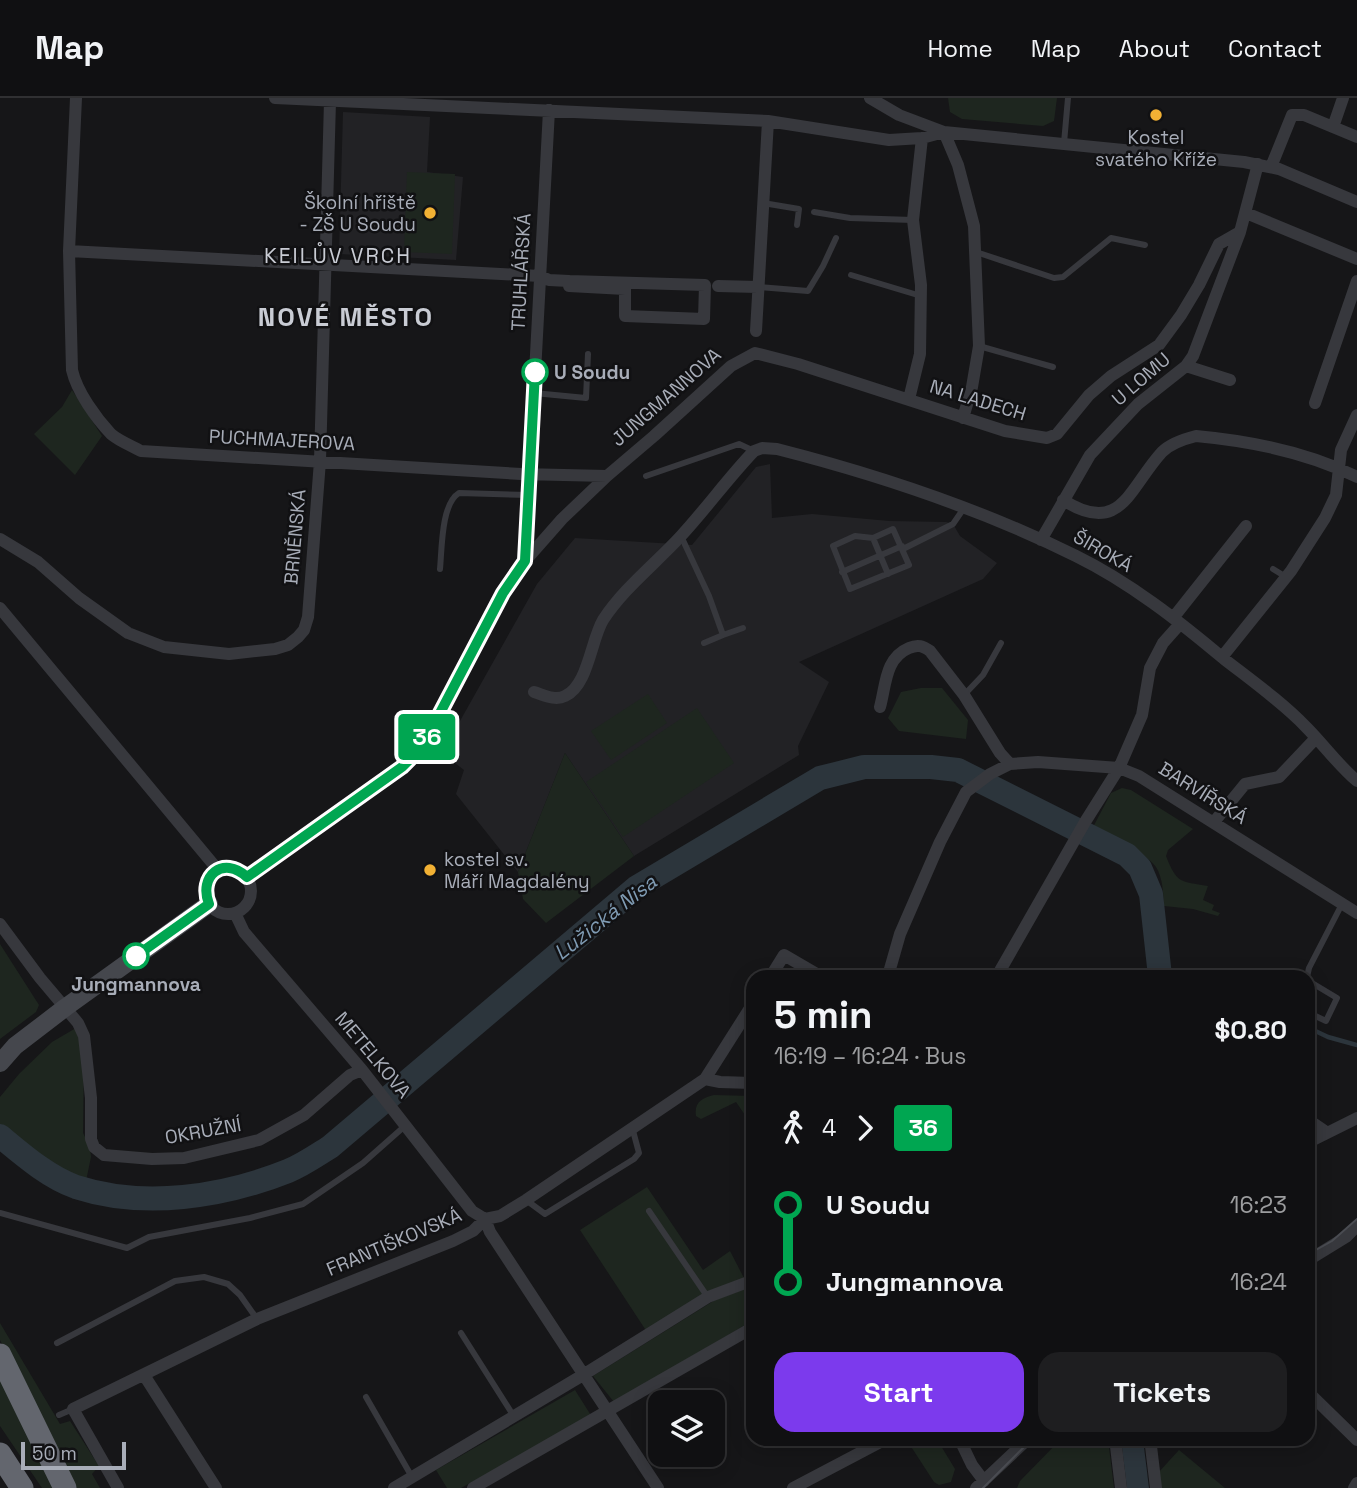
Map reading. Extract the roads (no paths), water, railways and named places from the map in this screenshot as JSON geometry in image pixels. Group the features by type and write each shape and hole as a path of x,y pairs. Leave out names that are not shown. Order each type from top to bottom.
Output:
{"highway":[{"path":"0,1355 65,1488"},
{"path":"0,1454 22,1488"}],"street":[{"path":"76,98 69,251 540,276 549,280 705,285 704,319 625,316 625,289 569,286 569,281"},
{"path":"275,98 768,121 889,141 922,138 944,132"},
{"name":"TRUHLÁŘSKÁ","path":"525,561 540,276 556,111 567,98"},
{"path":"870,98 899,115 944,132 1265,165 1357,202"},
{"path":"1333,127 1343,98"},
{"name":"BRNĚNSKÁ","path":"0,539 38,562 79,598 128,633 164,647 229,654 275,649 288,645 304,630 308,617 320,461 330,101"},
{"path":"1240,232 1265,165 1292,115 1304,115 1357,137"},
{"path":"756,331 768,121"},
{"path":"944,132 958,165 974,226 979,346 963,418"},
{"path":"909,399 920,354 921,296 913,220 922,138"},
{"path":"1246,213 1357,259"},
{"name":"U LOMU","path":"1041,540 1090,455 1138,404 1186,366 1201,336 1240,232"},
{"name":"NA LADECH","path":"755,353 1005,431 1047,438 1057,434 1089,395 1111,376 1158,345 1199,285 1219,243 1240,232"},
{"name":"PUCHMAJEROVA","path":"69,251 74,380 113,435 141,451 530,474"},
{"path":"1315,403 1357,281"},
{"path":"718,286 758,287"},
{"name":"JUNGMANNOVA","path":"247,877 402,767 418,751 503,593 525,561 562,519 607,476 731,366 755,353"},
{"path":"1186,366 1230,380"},
{"path":"1222,657 1286,577 1325,518 1336,495 1341,450 1357,415"},
{"path":"1063,500 1080,511 1098,514 1114,510 1143,479 1163,451 1184,439 1196,436 1299,455 1340,468 1357,477"},
{"name":"ŠIROKÁ","path":"754,451 762,448 776,449 902,484 1041,540 1096,566 1176,621 1222,657 1305,726 1355,775"},
{"path":"534,692 552,698 565,697 572,691 580,680 602,622 754,451"},
{"name":"JUNGMANNOVA","path":"530,474 607,476"},
{"path":"1004,970 1085,822 1119,768 1142,715 1150,668 1163,643 1176,621 1247,526"},
{"path":"0,608 218,870"},
{"path":"880,707 889,666 896,655 917,645 923,646 930,651 964,695 1000,753 1010,764 990,774 967,792 930,863 901,934 890,970"},
{"path":"1214,822 1245,784 1279,777 1316,738"},
{"name":"BARVÍŘSKÁ","path":"1010,764 1038,762 1119,768 1139,776 1357,913"},
{"path":"234,868 247,877 251,887 250,898 244,907 235,913 221,913 209,904 205,895 206,885 210,876 218,870 234,868"},
{"path":"0,1063 15,1046 66,1007 209,904"},
{"name":"METELKOVA","path":"235,913 244,932 362,1070 472,1211 485,1219 658,1488"},
{"name":"OKRUŽNÍ","path":"0,924 40,978 66,1007 84,1036 91,1098 91,1139 94,1147 104,1155 152,1159 184,1158 259,1140 304,1115 350,1075 362,1070"},
{"path":"775,970 785,955 810,970"},
{"path":"746,1014 705,1079 720,1083 746,1083"},
{"name":"FRANTIŠKOVSKÁ","path":"73,1409 257,1319 473,1231 485,1219 500,1216 526,1200 705,1079"},
{"path":"1315,1138 1357,1118"},
{"path":"1315,1124 1326,1132"},
{"path":"1315,1256 1346,1237 1357,1226"},
{"path":"394,1488 708,1297 746,1283"},
{"path":"473,1488 746,1332"},
{"path":"144,1375 216,1488"},
{"path":"1315,1399 1357,1440"},
{"path":"73,1409 118,1488"},
{"path":"793,1488 873,1446"},
{"path":"963,1446 980,1484 1020,1446"},
{"path":"1116,1446 1121,1488"},
{"path":"1151,1446 1156,1488"},
{"path":"1354,1488 1357,1483"}],"lane":[{"path":"1064,144 1068,98"},
{"path":"763,203 799,209 797,225"},
{"path":"814,212 850,218 913,220"},
{"path":"758,287 808,291 836,238"},
{"path":"974,251 1055,278 1063,277 1111,238 1145,245"},
{"path":"851,275 921,296"},
{"path":"979,346 1053,367"},
{"path":"534,393 586,398 588,354"},
{"path":"646,476 739,444 754,451"},
{"path":"440,569 448,505 454,496 459,493 529,495"},
{"path":"842,572 953,524 964,508"},
{"path":"893,528 909,565 850,589 833,546 855,536 873,538 893,528"},
{"path":"681,536 712,603 723,635"},
{"path":"873,538 888,574"},
{"path":"1272,569 1286,577"},
{"path":"704,643 743,628"},
{"path":"964,695 983,675 1001,643"},
{"path":"1309,970 1342,904"},
{"path":"1315,984 1337,998 1326,1021 1315,1016"},
{"path":"0,1213 127,1248 149,1237 250,1219 303,1204 363,1163 406,1125"},
{"path":"526,1200 545,1214 634,1159 639,1153 632,1127"},
{"path":"649,1211 708,1297"},
{"path":"57,1343 175,1281 204,1276 228,1284 240,1295 257,1319"},
{"path":"461,1333 513,1415"},
{"path":"366,1397 412,1477"},
{"path":"60,1415 73,1409"}],"waterway":[{"name":"Lužická Nisa","path":"0,1136 36,1165 66,1183 102,1194 183,1197 237,1188 288,1171 330,1147 637,887 820,778 864,767 931,767 958,770 1127,855 1140,868 1151,894 1159,970"},
{"path":"1159,965 1166,970"},
{"path":"1315,1031 1357,1045"}],"tram line":[{"path":"1315,1251 1332,1241 1357,1219"},
{"path":"983,1488 1025,1446"}],"place":[{"name":"Kostel svatého Kříže","path":"1156,115"},
{"name":"Školní hřiště - ZŠ U Soudu","path":"430,213"},
{"name":"U Soudu","path":"535,372"},
{"name":"kostel sv. Máří Magdalény","path":"430,870"},
{"name":"Jungmannova","path":"136,956"}],"district":[{"name":"KEILŮV VRCH","path":"338,255"},
{"name":"NOVÉ MĚSTO","path":"346,317"}]}
